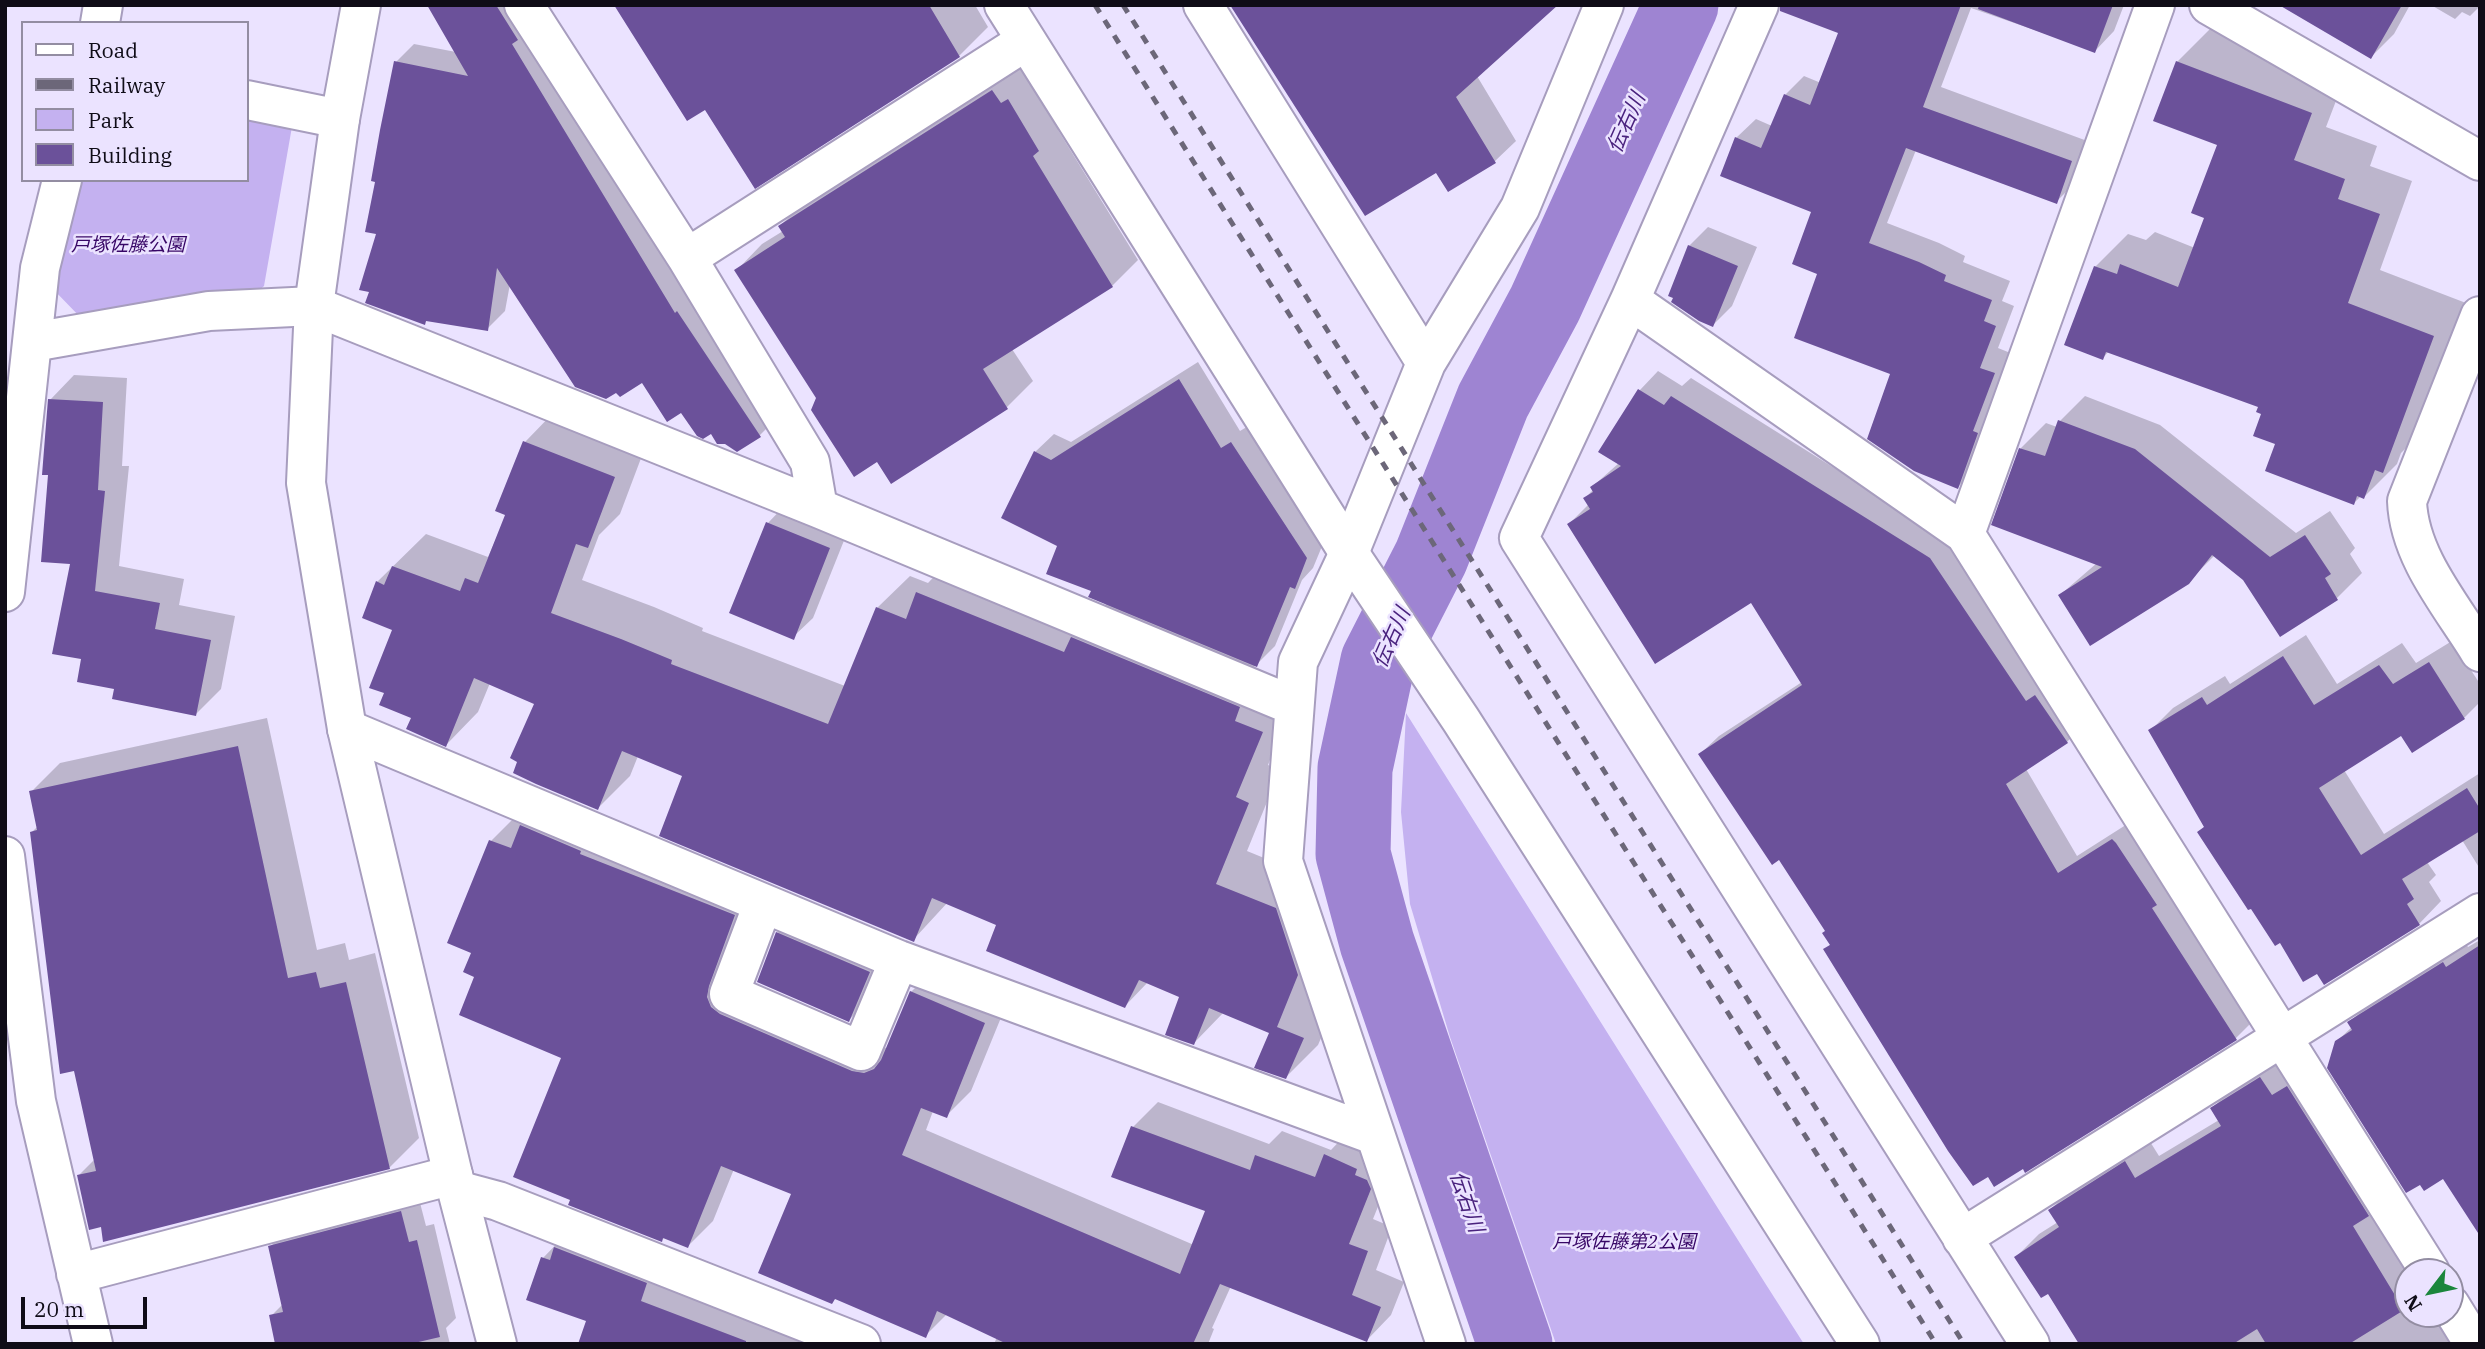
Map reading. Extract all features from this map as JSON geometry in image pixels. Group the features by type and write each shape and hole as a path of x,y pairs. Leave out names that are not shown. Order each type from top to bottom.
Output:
{"street":[{"path":"361,5 340,119 314,306 306,483 347,729 455,1182 497,1344"},
{"path":"524,5 687,258 810,462 818,508"},
{"path":"1004,5 1357,565 1860,1344"},
{"path":"1203,5 1426,363"},
{"path":"1446,1344 1283,861 1298,662 1357,565 1426,363 1520,208 1604,5"},
{"path":"1759,5 1630,300 1519,538 2030,1344"},
{"path":"1965,534 2155,5"},
{"path":"2209,5 2480,161"},
{"path":"687,258 1026,41"},
{"path":"248,100 340,119"},
{"path":"5,592 40,268 62,182"},
{"path":"1630,300 1965,534 2421,1258"},
{"path":"33,342 209,311 314,306 818,508 1294,706"},
{"path":"2480,316 2407,501 2408,525 2417,549 2480,652"},
{"path":"347,729 900,960 1374,1135"},
{"path":"5,856 36,1101 93,1344"},
{"path":"763,904 729,994 861,1051 900,960"},
{"path":"1962,1238 2480,913"},
{"path":"76,1274 455,1182 861,1344"},
{"path":"2464,1328 2474,1344"}],"green space":[{"name":"戸塚佐藤公園","path":"248,112 293,121 264,286 253,296 82,319 52,288 74,182 248,182"},
{"name":"戸塚佐藤第2公園","path":"1406,713 1804,1344 1556,1344 1450,1037 1410,904 1401,812"}],"building":[{"path":"427,5 496,5 518,40 512,44 675,313 677,311 761,437 737,452 725,444 717,444 711,434 703,439 697,436 681,413 667,422 642,383 620,397 616,393 606,399 575,387 497,268 488,331 426,321 425,325 365,303 369,292 359,290 376,234 365,232 375,182 371,181 394,61 468,76"},
{"path":"614,5 929,5 960,57 755,189 705,110 687,121"},
{"path":"1230,5 1558,5 1456,97 1496,163 1448,192 1436,173 1365,216"},
{"path":"1780,5 1961,5 1923,107 2072,161 2057,204 1906,148 1869,243 1919,262 1946,275 1944,281 1992,300 1984,321 1996,326 1980,368 1995,373 1973,431 1978,433 1958,489 1914,471 1867,439 1890,374 1794,338 1817,274 1792,264 1811,212 1720,176 1735,137 1761,148 1784,94 1810,105 1838,33 1780,11"},
{"path":"1979,5 2113,5 2095,53 1978,9"},
{"path":"2279,5 2402,5 2371,59"},
{"path":"2176,61 2312,113 2294,160 2345,179 2338,199 2380,214 2348,303 2434,336 2383,473 2375,470 2364,499 2357,496 2354,505 2265,471 2275,444 2253,436 2261,414 2256,412 2258,407 2106,352 2103,360 2064,345 2094,266 2117,274 2120,264 2178,287 2204,218 2191,213 2217,145 2153,121"},
{"path":"992,90 1001,103 1008,99 1039,151 1033,156 1113,287 983,369 1008,409 891,484 877,462 854,477 811,410 816,398 734,270 785,237 778,226"},
{"path":"1688,245 1738,266 1713,327 1671,302 1673,298 1668,296"},
{"path":"1179,379 1221,448 1231,442 1307,558 1295,589 1290,587 1257,667 1088,597 1091,591 1046,574 1057,546 1001,518 1034,451 1051,460"},
{"path":"1638,389 1664,405 1671,396 1930,558 2026,701 2035,695 2068,743 2006,784 2058,873 2112,839 2157,905 2152,908 2237,1040 2025,1173 2023,1169 1994,1187 1988,1177 1973,1186 1948,1151 1823,949 1830,945 1822,933 1825,931 1779,860 1772,865 1698,754 1802,685 1751,603 1655,664 1567,524 1590,509 1583,498 1593,492 1590,487 1621,466 1598,452"},
{"path":"48,399 103,402 98,490 105,491 95,591 160,603 155,629 211,640 196,716 112,699 114,689 77,682 81,659 52,654 70,564 41,562 48,475 42,475"},
{"path":"2058,420 2135,449 2270,557 2305,535 2331,574 2325,578 2338,600 2280,637 2243,580 2212,555 2189,584 2090,646 2058,595 2102,567 1991,525 2019,448 2045,456"},
{"path":"523,441 615,477 588,548 576,544 551,613 672,660 671,664 828,724 876,607 906,619 916,592 1064,652 1071,637 1240,707 1235,721 1263,732 1236,797 1249,803 1216,884 1276,908 1298,975 1277,1027 1304,1038 1286,1079 1254,1068 1269,1033 1209,1008 1194,1045 1165,1035 1179,997 1139,980 1125,1008 986,951 996,925 932,898 914,942 659,836 682,776 622,751 598,810 513,773 517,762 510,758 534,704 474,678 446,747 406,729 411,718 379,705 384,693 369,688 392,630 362,618 376,581 384,585 392,566 460,591 465,578 478,583 505,515 495,511"},
{"path":"766,522 830,548 794,640 729,613"},
{"path":"2283,656 2314,705 2379,665 2393,684 2429,662 2465,719 2412,753 2401,736 2319,788 2361,855 2467,788 2480,809 2480,831 2402,879 2414,899 2407,904 2420,925 2324,985 2317,974 2303,982 2280,943 2275,946 2251,909 2248,910 2197,832 2204,827 2148,730 2202,697 2207,705"},
{"path":"238,746 288,978 316,972 320,988 346,982 390,1169 103,1242 101,1227 89,1230 77,1175 96,1171 74,1071 60,1074 30,832 37,830 29,791"},
{"path":"520,825 581,851 580,854 735,915 709,986 707,997 711,1007 720,1014 852,1071 864,1073 874,1069 881,1060 910,991 985,1023 947,1118 921,1108 902,1155 1180,1274 1205,1211 1111,1177 1131,1126 1250,1170 1255,1155 1315,1177 1324,1154 1357,1169 1355,1175 1367,1180 1371,1189 1349,1244 1368,1251 1352,1295 1381,1307 1367,1342 1220,1284 1193,1344 1007,1344 937,1311 926,1338 835,1299 832,1304 758,1273 791,1194 721,1166 688,1248 663,1238 662,1242 568,1205 570,1200 513,1177 561,1058 459,1015 474,977 463,972 471,953 447,943 489,840 511,848"},
{"path":"776,932 870,972 849,1022 757,982"},
{"path":"2480,945 2480,1236 2443,1179 2424,1191 2420,1185 2406,1193 2327,1068 2335,1041 2352,1030 2347,1022 2443,962 2446,967"},
{"path":"2260,1077 2272,1095 2287,1086 2369,1216 2353,1226 2394,1294 2394,1316 2349,1344 2266,1344 2257,1329 2233,1344 2079,1344 2048,1294 2041,1298 2014,1257 2059,1227 2048,1210 2125,1161 2135,1178 2221,1126 2210,1108"},
{"path":"401,1211 409,1242 417,1240 440,1337 410,1344 275,1344 269,1315 283,1312 268,1246"},
{"path":"554,1247 647,1283 641,1301 746,1341 746,1344 578,1344 586,1321 526,1300 541,1257 550,1260"}],"waterway":[{"name":"伝右川","path":"1515,1344 1377,943 1353,854 1355,768 1378,661 1431,557 1493,401 1545,304 1681,5"}],"railway":[{"path":"1095,5 1936,1344"},
{"path":"1123,5 1964,1344"}]}
